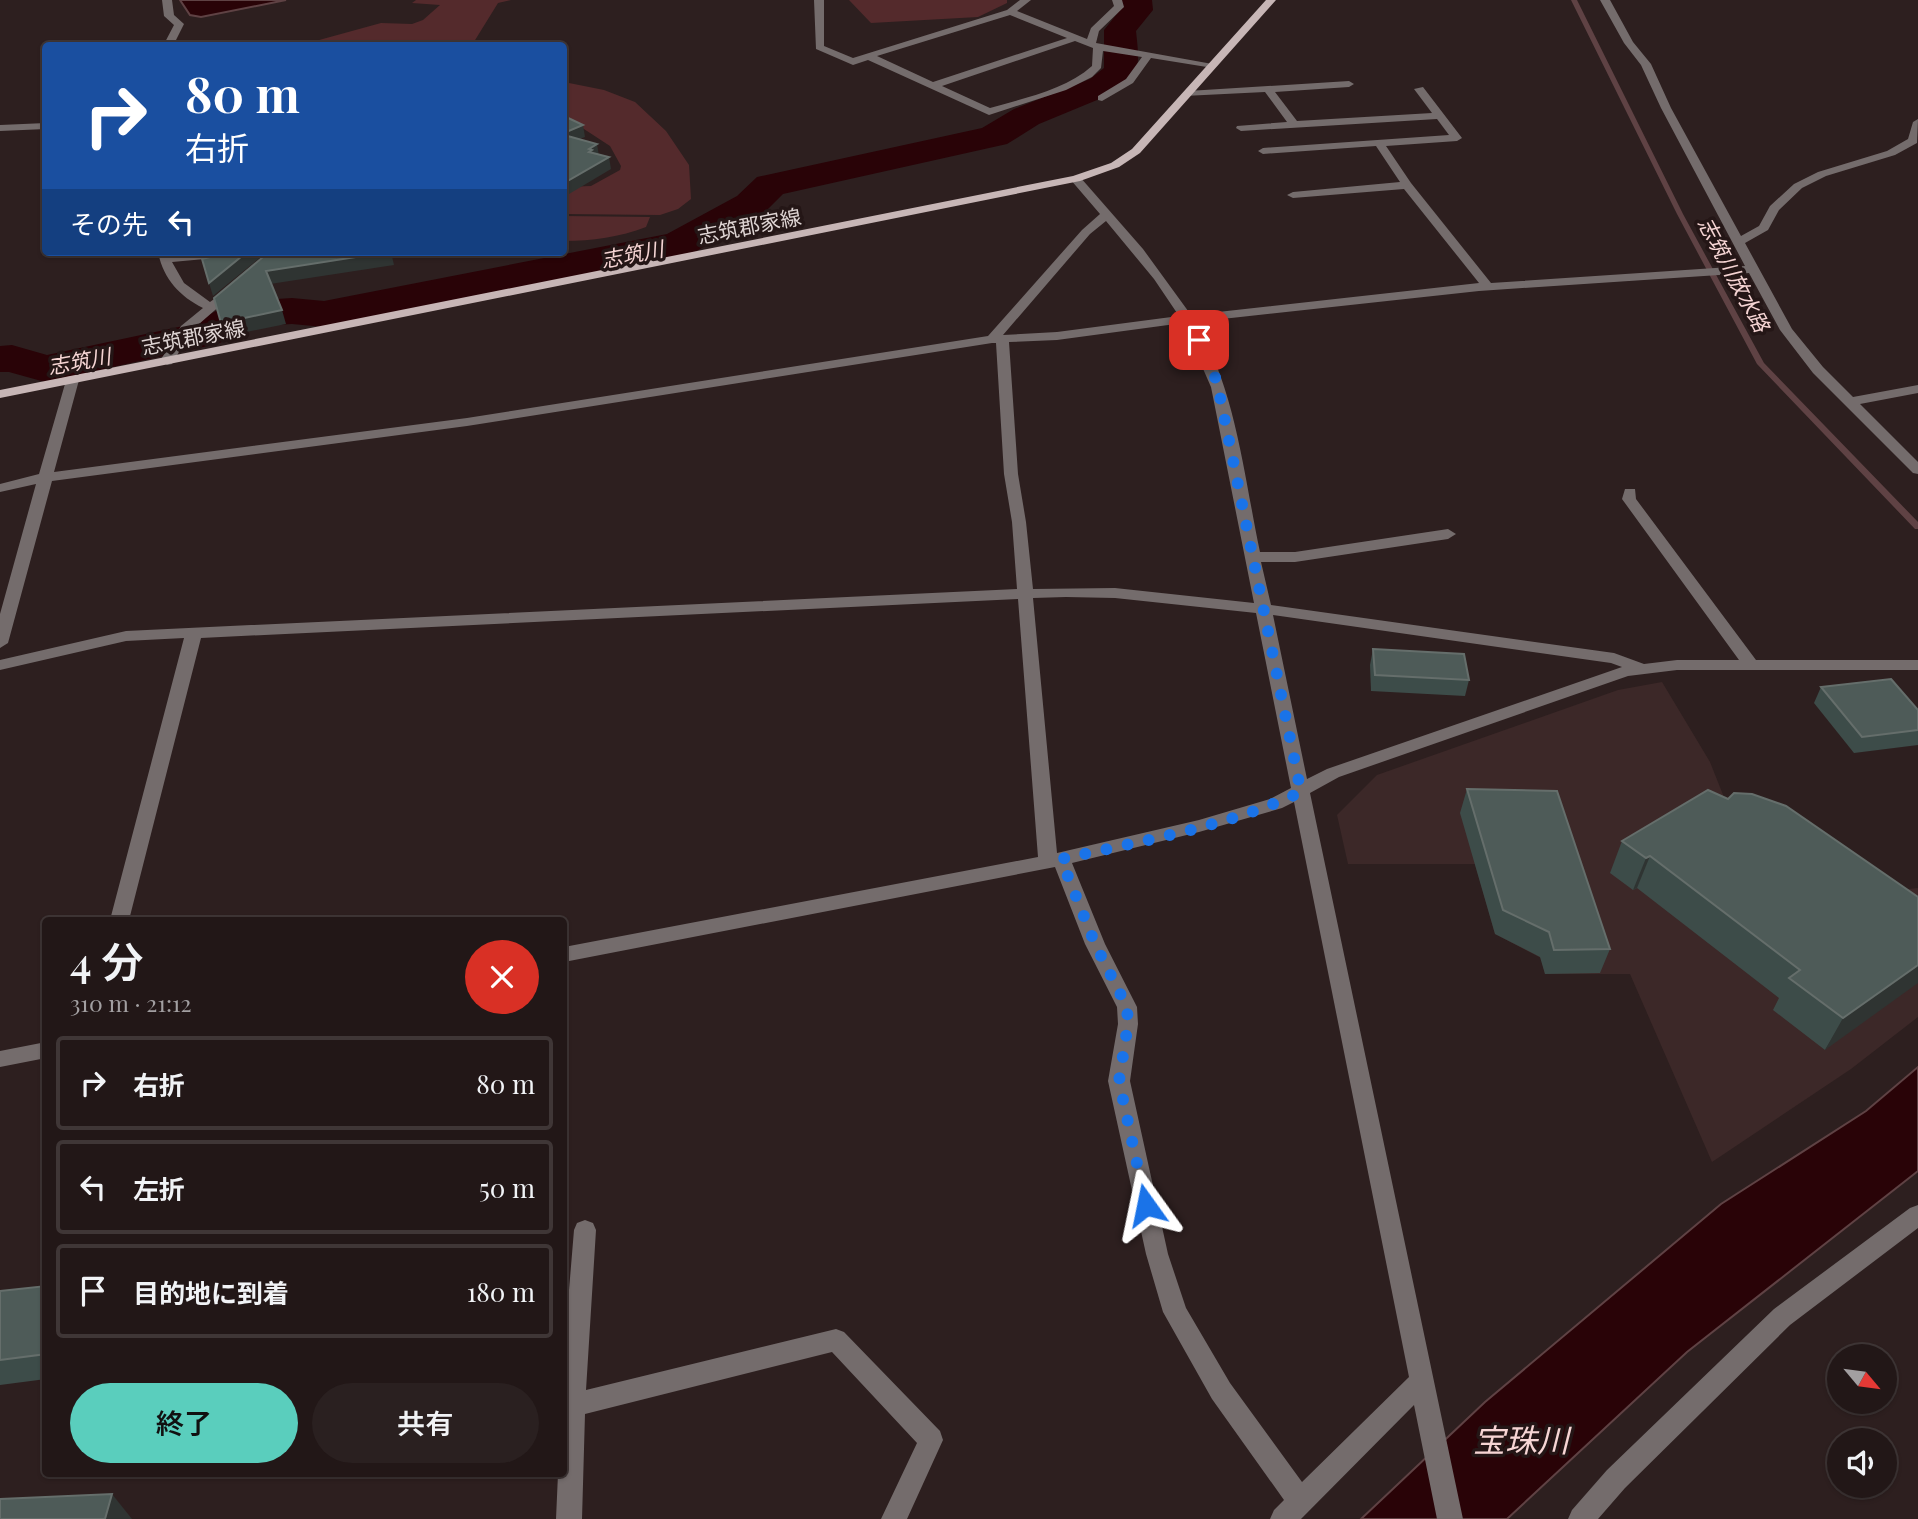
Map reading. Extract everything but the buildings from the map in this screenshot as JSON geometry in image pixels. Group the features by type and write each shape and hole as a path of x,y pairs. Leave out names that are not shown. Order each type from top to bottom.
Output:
{"main road":[{"name":"志筑郡家線","path":"0,394 72,380 169,356 1076,179 1128,157 1271,0"}],"street":[{"path":"167,0 169,16 179,24 170,42"},
{"path":"819,0 819,47 853,62 1010,12 1026,0"},
{"path":"868,56 989,112 1062,87 1095,70 1099,46 1094,30 1119,7 1117,0"},
{"path":"1605,0 1629,43 1646,64 1666,108 1786,330 1818,370 1918,471"},
{"path":"1010,12 1099,46 1213,65"},
{"path":"933,86 1076,38"},
{"path":"1102,98 1122,89 1140,72 1148,54"},
{"path":"1188,93 1349,84"},
{"path":"1268,89 1294,124"},
{"path":"1263,151 1458,138 1419,89"},
{"path":"1241,128 1440,116"},
{"path":"1739,242 1764,228 1774,208 1798,186 1822,174 1901,149 1913,141 1918,122"},
{"path":"0,128 42,126"},
{"path":"1379,143 1407,186 1488,287"},
{"path":"1076,179 1162,279 1210,361 1218,387 1450,1519"},
{"path":"1293,195 1407,186"},
{"path":"1106,215 1086,232 997,339 1054,860 1127,1007 1128,1024 1119,1081 1157,1254 1175,1312 1292,1511 1422,1381"},
{"path":"164,256 166,267 181,289 194,300 211,307"},
{"path":"0,488 46,477 467,422 997,339 1057,336 1187,319 1488,287 1754,269"},
{"path":"169,356 186,329 246,277"},
{"path":"0,643 72,380"},
{"path":"1849,402 1918,389"},
{"path":"1630,492 1629,499 1751,665"},
{"path":"1251,557 1295,557 1448,534"},
{"path":"0,666 126,636 1024,593 1115,593 1262,608 1614,658 1643,669"},
{"path":"120,917 194,632"},
{"path":"567,954 1054,860 1199,826 1276,804 1333,773 1626,671 1677,665 1918,665"},
{"path":"0,1059 42,1052"},
{"path":"1581,1519 1616,1479 1782,1317 1918,1215"},
{"path":"569,1519 573,1405 586,1230"},
{"path":"573,1405 836,1340 931,1440 894,1519"}],"shaded area":[{"path":"416,0 511,0 498,3 474,42 312,42 381,23 412,24 423,20 440,5 412,3"},
{"path":"849,0 1007,0 1007,3 978,17 871,23"},
{"path":"567,83 604,90 635,102 666,131 689,165 691,199 678,209 660,215 567,214 567,187 591,186 620,170 621,166 610,146 567,118"},
{"path":"567,216 650,217 646,227 595,239 567,241"},
{"path":"1662,682 1710,762 1735,825 1853,895 1918,888 1918,1017 1851,1069 1712,1162 1630,974 1545,974 1541,958 1495,934 1475,864 1348,864 1337,815 1377,775 1618,690"}],"water":[{"path":"180,0 286,0 201,17 190,15"},
{"name":"宝珠川","path":"1918,1067 1918,1171 1687,1352 1507,1519 1361,1519 1485,1402 1721,1204 1866,1111"}],"waterway":[{"name":"志筑川","path":"0,359 12,358 45,369 202,335 231,321 261,313 292,311 324,314 679,244 751,204 770,185 994,136 1026,116 1102,86 1113,79 1121,68 1120,30 1137,10 1136,0"},
{"name":"志筑川放水路","path":"1574,0 1680,214 1761,364 1918,527"}],"route":[{"path":"1146,1205 1119,1081 1128,1024 1127,1007 1095,944 1061,859 1199,826 1276,804 1301,792 1256,583 1218,387 1210,361 1199,340"}]}
